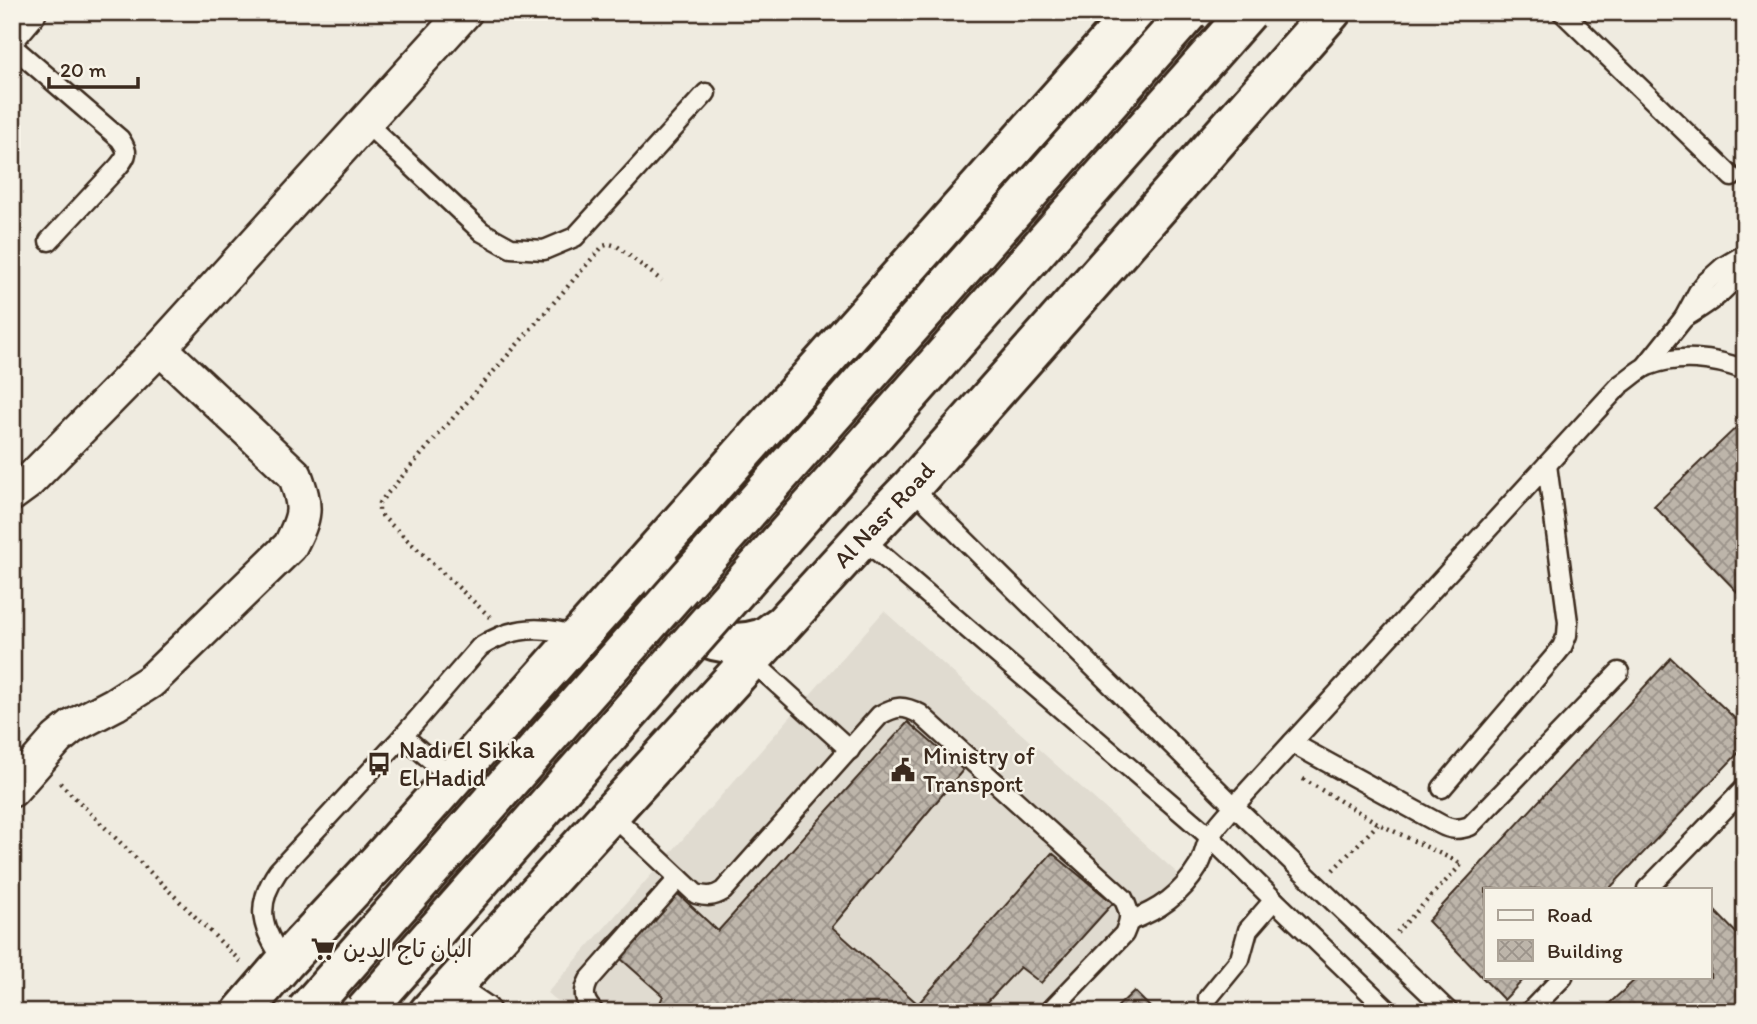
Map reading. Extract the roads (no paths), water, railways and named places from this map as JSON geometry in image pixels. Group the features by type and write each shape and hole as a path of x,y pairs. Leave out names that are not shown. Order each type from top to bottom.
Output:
{"highway":[{"path":"264,987 1135,12"},
{"path":"305,1012 1189,12"},
{"path":"364,1012 1248,12"},
{"name":"Al Nasr Road","path":"439,1000 911,487 1331,12"},
{"path":"671,534 662,558 662,584 671,608 688,628 711,640 737,644 762,638 784,624"},
{"path":"381,859 405,852 430,853 453,862 472,877 485,898 490,922 487,947"}],"street":[{"path":"12,32 29,12"},
{"path":"12,494 27,483 160,348 465,12"},
{"path":"12,790 57,739 73,726 115,704 150,681 289,546 302,524 303,499 295,475 160,348"},
{"path":"439,1000 483,1012"}],"lane":[{"path":"1562,12 1732,177"},
{"path":"12,46 120,139 126,148 126,157 118,167 49,241"},
{"path":"366,122 482,232 511,248 544,250 575,237 706,93"},
{"path":"1684,318 1710,302 1730,285 1740,281 1745,256"},
{"path":"1130,921 1169,901 1182,888 1198,868 1210,837 1234,806 1620,385 1645,367 1684,318 1705,283 1723,267 1745,256"},
{"path":"1645,367 1672,359 1708,360 1745,370"},
{"path":"1442,788 1554,657 1567,635 1566,608 1547,465"},
{"path":"911,487 1234,806 1449,1012"},
{"path":"862,538 1210,837 1390,1012"},
{"path":"264,987 272,945 265,931 262,915 269,884 278,871 403,736 480,647 507,633 522,629 542,629 579,637"},
{"path":"751,660 850,750"},
{"path":"1292,743 1450,829 1460,830 1470,826 1619,672"},
{"path":"611,814 696,894 715,896 723,891 880,715 892,708 907,707 920,714 1123,898 1130,921 1124,934 1049,1012"},
{"path":"403,736 452,778"},
{"path":"1648,888 1745,788"},
{"path":"594,1012 584,996 589,979 679,878"},
{"path":"1208,998 1240,959 1248,930 1274,900"},
{"path":"1529,1012 1562,978"}],"place":[{"name":"Nadi El Sikka El Hadid","path":"379,764"},
{"name":"Ministry of Transport","path":"903,770"},
{"name":"البان تاج الدين","path":"323,949"}]}
